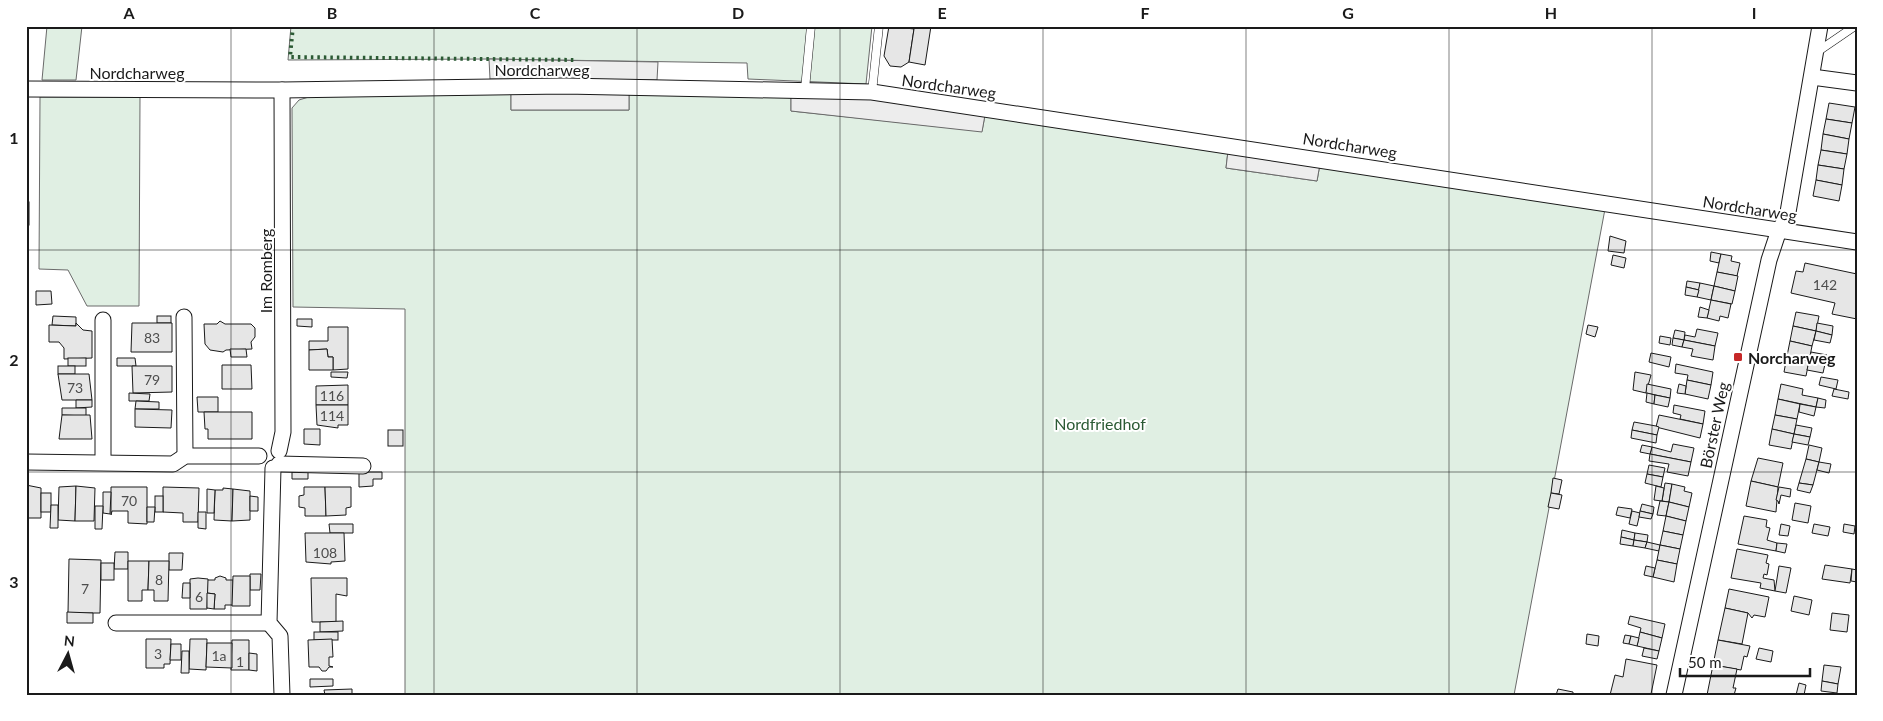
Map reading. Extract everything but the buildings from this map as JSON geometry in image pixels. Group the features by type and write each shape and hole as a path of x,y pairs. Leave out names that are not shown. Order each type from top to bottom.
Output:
{"street":[{"name":"Börster Weg","path":"1674,695 1768,260 1779,230 1786,218 1820,26"},
{"path":"1812,77 1857,83"},
{"name":"Nordcharweg","path":"26,88 282,90 566,86 805,89 872,92 1857,242"},
{"name":"Im Romberg","path":"282,90 283,432 277,461 269,623 280,636 282,695"},
{"path":"184,317 185,456"},
{"path":"103,320 103,462"},
{"path":"26,462 173,464 185,456 259,456 261,463 266,467 277,461 363,466"},
{"path":"116,623 269,623"}],"lane":[{"path":"805,89 811,26"},
{"path":"872,92 879,26"},
{"path":"1815,53 1855,26"}],"green space":[{"path":"47,26 82,26 76,80 42,80"},
{"path":"291,26 872,26 866,84 748,79 747,63 489,59 288,60"},
{"name":"Nordfriedhof","path":"511,93 511,110 629,110 629,94 791,94 791,111 982,131 985,115 1228,151 1226,168 1317,181 1320,164 1605,209 1514,695 405,695 405,309 293,307 292,108 299,100 312,96"},
{"path":"40,97 140,97 139,306 87,306 68,270 39,269"}],"shaded area":[{"path":"489,59 658,62 657,80 490,79"},
{"path":"511,93 629,94 629,110 511,110"},
{"path":"791,94 868,97 985,115 982,132 791,111"},
{"path":"1228,151 1320,164 1317,181 1226,168"}],"hedge":[{"path":"293,26 290,57 577,60"}],"place":[{"name":"Norcharweg","path":"1738,357"}]}
